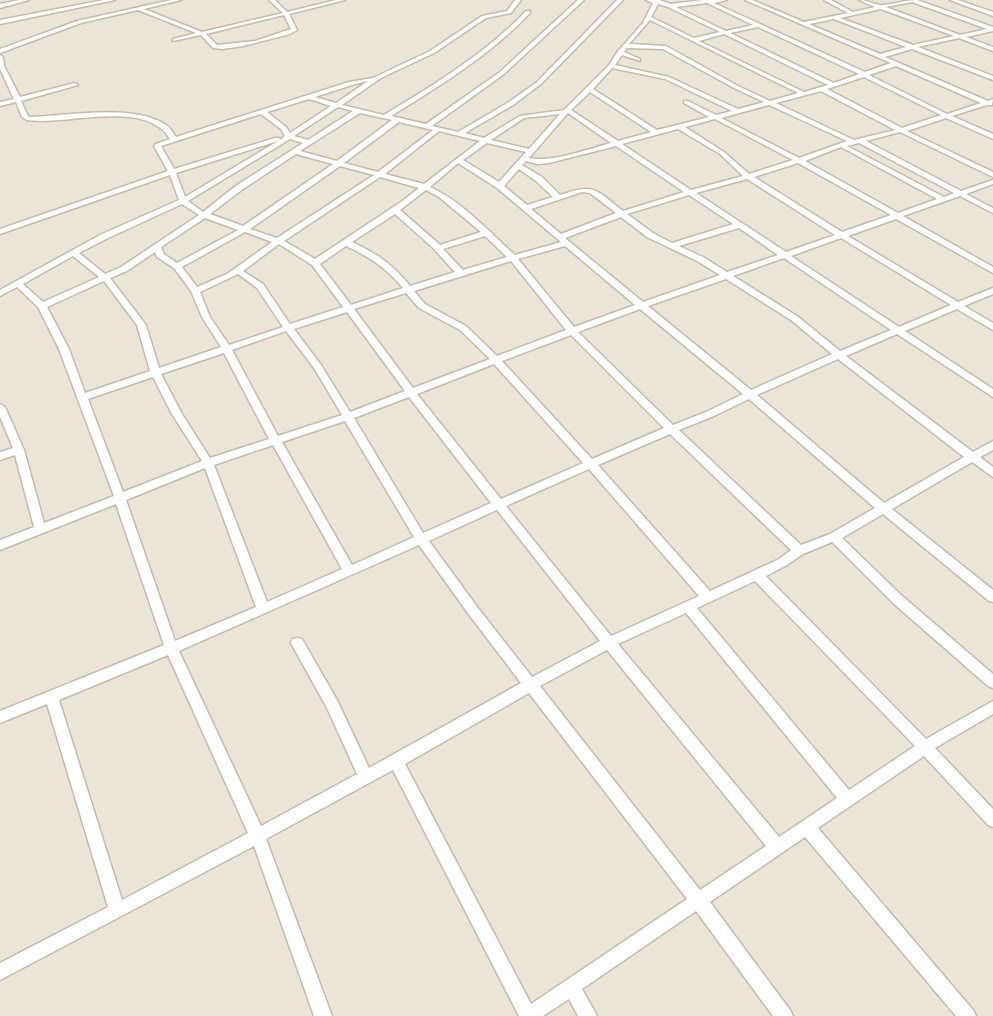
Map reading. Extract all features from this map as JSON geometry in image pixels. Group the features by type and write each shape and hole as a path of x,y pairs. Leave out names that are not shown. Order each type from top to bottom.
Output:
{"street":[{"path":"0,6 26,0"},
{"path":"0,22 112,0"},
{"path":"0,51 79,22 178,0"},
{"path":"139,9 203,34 215,47 220,48 281,35 294,30 286,13 272,0"},
{"path":"175,40 342,0"},
{"path":"0,293 131,224 183,201 289,136 379,77 432,52 484,17 509,12 518,0"},
{"path":"428,126 502,74 581,0"},
{"path":"461,133 524,96 540,83 578,44 599,19 620,0"},
{"path":"648,0 670,6 833,84"},
{"path":"670,6 724,0"},
{"path":"748,0 878,57 991,103"},
{"path":"827,0 852,13"},
{"path":"862,0 993,49"},
{"path":"804,24 912,0 993,29"},
{"path":"953,0 993,14"},
{"path":"500,186 566,111 611,66 620,52 638,33 657,1"},
{"path":"706,1 864,74 946,116 993,137"},
{"path":"385,117 454,75 499,41 528,12"},
{"path":"648,17 804,94"},
{"path":"834,17 993,78"},
{"path":"694,40 758,25"},
{"path":"878,57 896,51 993,29"},
{"path":"625,46 664,47 736,87 857,141 993,211"},
{"path":"620,52 638,60"},
{"path":"0,57 1,66 9,79 25,117 29,119 123,115 142,117 166,128 174,140"},
{"path":"525,159 538,162 549,161 618,144 822,89 895,64"},
{"path":"611,66 667,78 737,112"},
{"path":"379,77 358,81 261,111 157,146 172,172 183,201 204,215 286,244 316,264 411,392 608,643 777,847"},
{"path":"0,81 9,79"},
{"path":"0,104 75,85"},
{"path":"589,89 657,133"},
{"path":"822,89 993,175"},
{"path":"309,97 358,111 461,133 531,151"},
{"path":"686,102 800,161 993,270"},
{"path":"83,397 349,308 513,258 563,241 622,214 800,161 841,145 902,130 991,103"},
{"path":"261,111 284,128 289,136"},
{"path":"42,306 124,269 204,215 240,187 358,111"},
{"path":"316,264 395,210 486,139 522,117 545,112 566,111 691,192 783,256 993,394"},
{"path":"177,266 206,253 245,230 396,120"},
{"path":"680,127 722,153 748,177 993,327"},
{"path":"195,291 238,271 278,241 379,175 438,129"},
{"path":"0,232 172,172 289,136 308,143"},
{"path":"841,145 943,199"},
{"path":"295,152 425,187 442,195 513,258 572,331 799,551"},
{"path":"458,160 500,186 527,208 563,241 644,305 883,508 993,598"},
{"path":"518,166 539,179 558,197"},
{"path":"0,546 208,464 349,416 572,331 993,182"},
{"path":"527,208 586,189 650,235 700,259 794,318 993,474"},
{"path":"395,210 439,248 460,273"},
{"path":"673,245 740,226"},
{"path":"439,248 487,234"},
{"path":"347,242 368,252 391,269 422,306 463,328 496,360 708,597"},
{"path":"157,246 160,255 177,266 195,291 206,317 227,349 276,442 349,571"},
{"path":"74,253 106,277 141,325 155,372 177,414 208,464 264,608"},
{"path":"238,271 260,286 318,367 421,539 530,685 698,900 784,1016"},
{"path":"18,284 42,306 57,334 83,397 120,498 171,647 257,835 323,1016"},
{"path":"0,717 212,632 590,464 710,414 781,379 993,291"},
{"path":"0,407 19,450 30,483 40,530"},
{"path":"0,972 396,761 608,643 757,575 783,562 799,551 834,537 993,444"},
{"path":"0,456 19,450"},
{"path":"834,537 897,598 993,682"},
{"path":"757,575 925,747 949,775 993,820"},
{"path":"688,606 848,800"},
{"path":"297,643 332,704 365,776"},
{"path":"51,696 117,911"},
{"path":"396,761 528,1016 925,747 993,707"},
{"path":"806,827 967,1016"},
{"path":"571,986 588,1016"}],"shaded area":[{"path":"0,0 993,0 993,1016 0,1016"}]}
